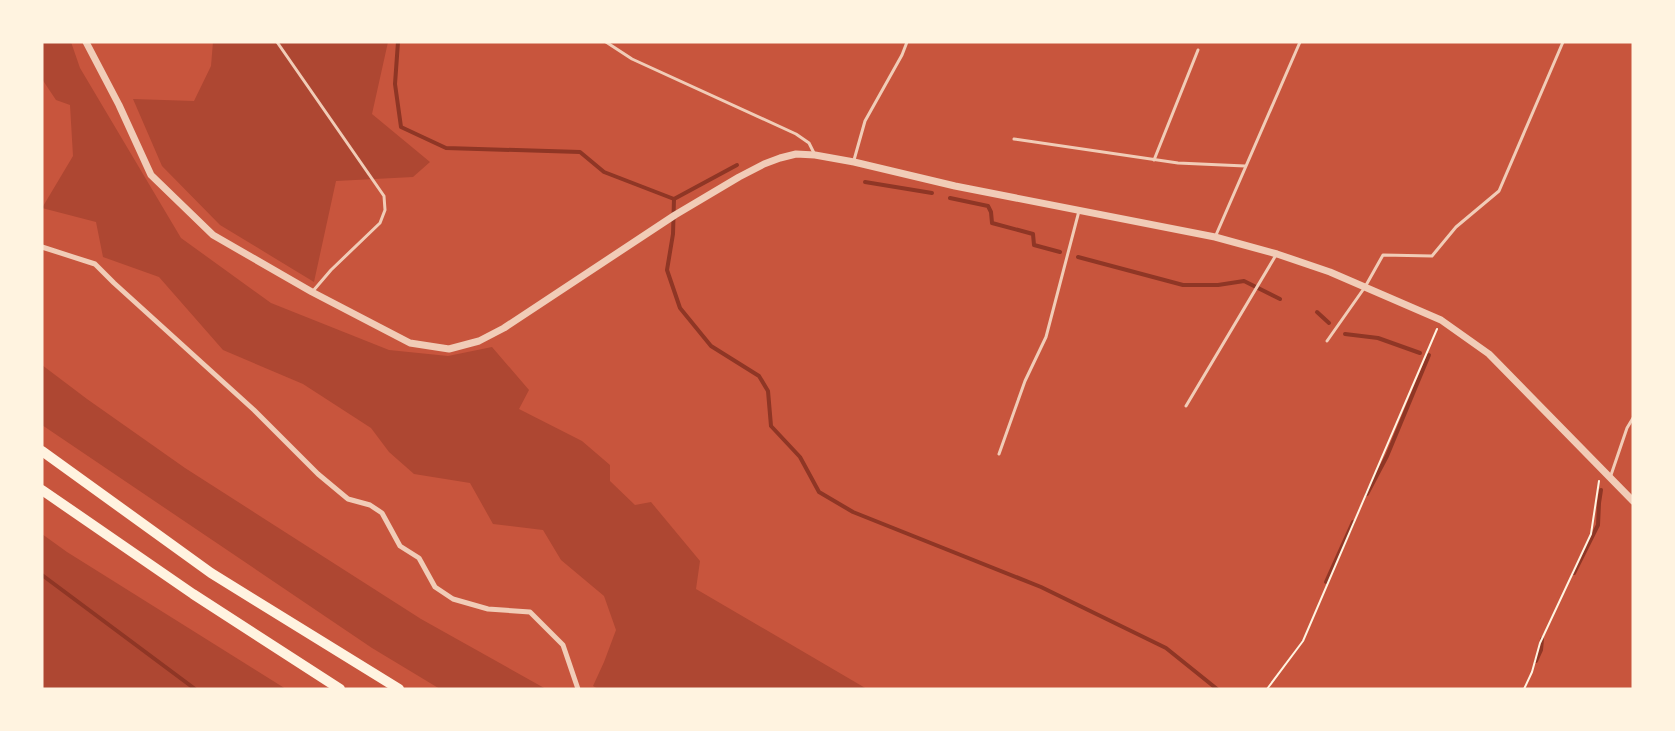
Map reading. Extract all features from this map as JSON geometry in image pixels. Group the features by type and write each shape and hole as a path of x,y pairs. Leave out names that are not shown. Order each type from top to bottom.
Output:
{"highway":[{"path":"42,451 211,573 399,689"},
{"path":"42,490 193,594 340,689"}],"street":[{"path":"86,42 152,175 213,235 312,292 410,343 449,349 479,341 504,328 675,215 739,177 764,164 796,154 815,155 955,186 1215,237 1330,272 1441,320 1488,354 1633,501"},
{"path":"42,247 95,264 254,410 318,474 348,499 370,505 382,513 400,546 418,558 435,587 453,599 488,609 530,612 563,645 578,689"}],"lane":[{"path":"277,42 384,196 385,210 380,223 331,270 312,292"},
{"path":"606,42 632,59 796,134 809,143 815,155"},
{"path":"854,162 865,121 908,42"},
{"path":"1215,237 1300,42"},
{"path":"1327,341 1365,287 1383,255 1432,256 1456,227 1499,191 1563,42"},
{"path":"1154,160 1198,50"},
{"path":"1014,139 1178,163 1245,166"},
{"path":"999,454 1025,381 1046,338 1079,209"},
{"path":"1186,406 1276,254"},
{"path":"1610,478 1627,428 1633,418"}],"path":[{"path":"1267,689 1303,641 1441,320"},
{"path":"1524,689 1532,672 1540,643 1591,534 1603,470"}],"shaded area":[{"path":"42,42 71,42 80,68 181,238 271,303 389,350 448,356 492,347 529,390 519,409 582,441 610,465 610,481 635,505 651,502 700,561 696,589 867,689 598,689 593,686 616,630 604,596 561,560 543,530 493,524 470,483 414,474 389,452 371,428 303,384 223,350 159,277 103,257 96,222 42,208 73,156 70,105 56,100 42,79"},
{"path":"213,42 388,42 372,114 430,162 413,177 336,181 314,282 220,225 162,166 133,99 194,101 211,66"},
{"path":"42,365 185,468 421,619 546,689 440,689 372,648 42,425"},
{"path":"42,534 67,552 286,689 42,689"}],"waterway":[{"path":"398,42 395,84 401,127 446,148 580,152 604,172 674,199 673,234 667,270 680,308 711,346 759,376 768,391 771,426 800,457 819,492 853,512 1041,587 1166,648 1217,689"},
{"path":"674,199 737,165"},
{"path":"865,182 932,193"},
{"path":"950,198 988,206 992,223 1033,234 1034,245 1060,252"},
{"path":"1078,257 1183,285 1218,285 1244,281 1280,299"},
{"path":"1317,312 1329,323"},
{"path":"1345,334 1378,338 1420,353"},
{"path":"1367,494 1387,456 1429,355"},
{"path":"1574,573 1598,525 1601,490"},
{"path":"1326,582 1353,522"},
{"path":"42,575 195,689"},
{"path":"1536,661 1541,650 1542,639"}]}
